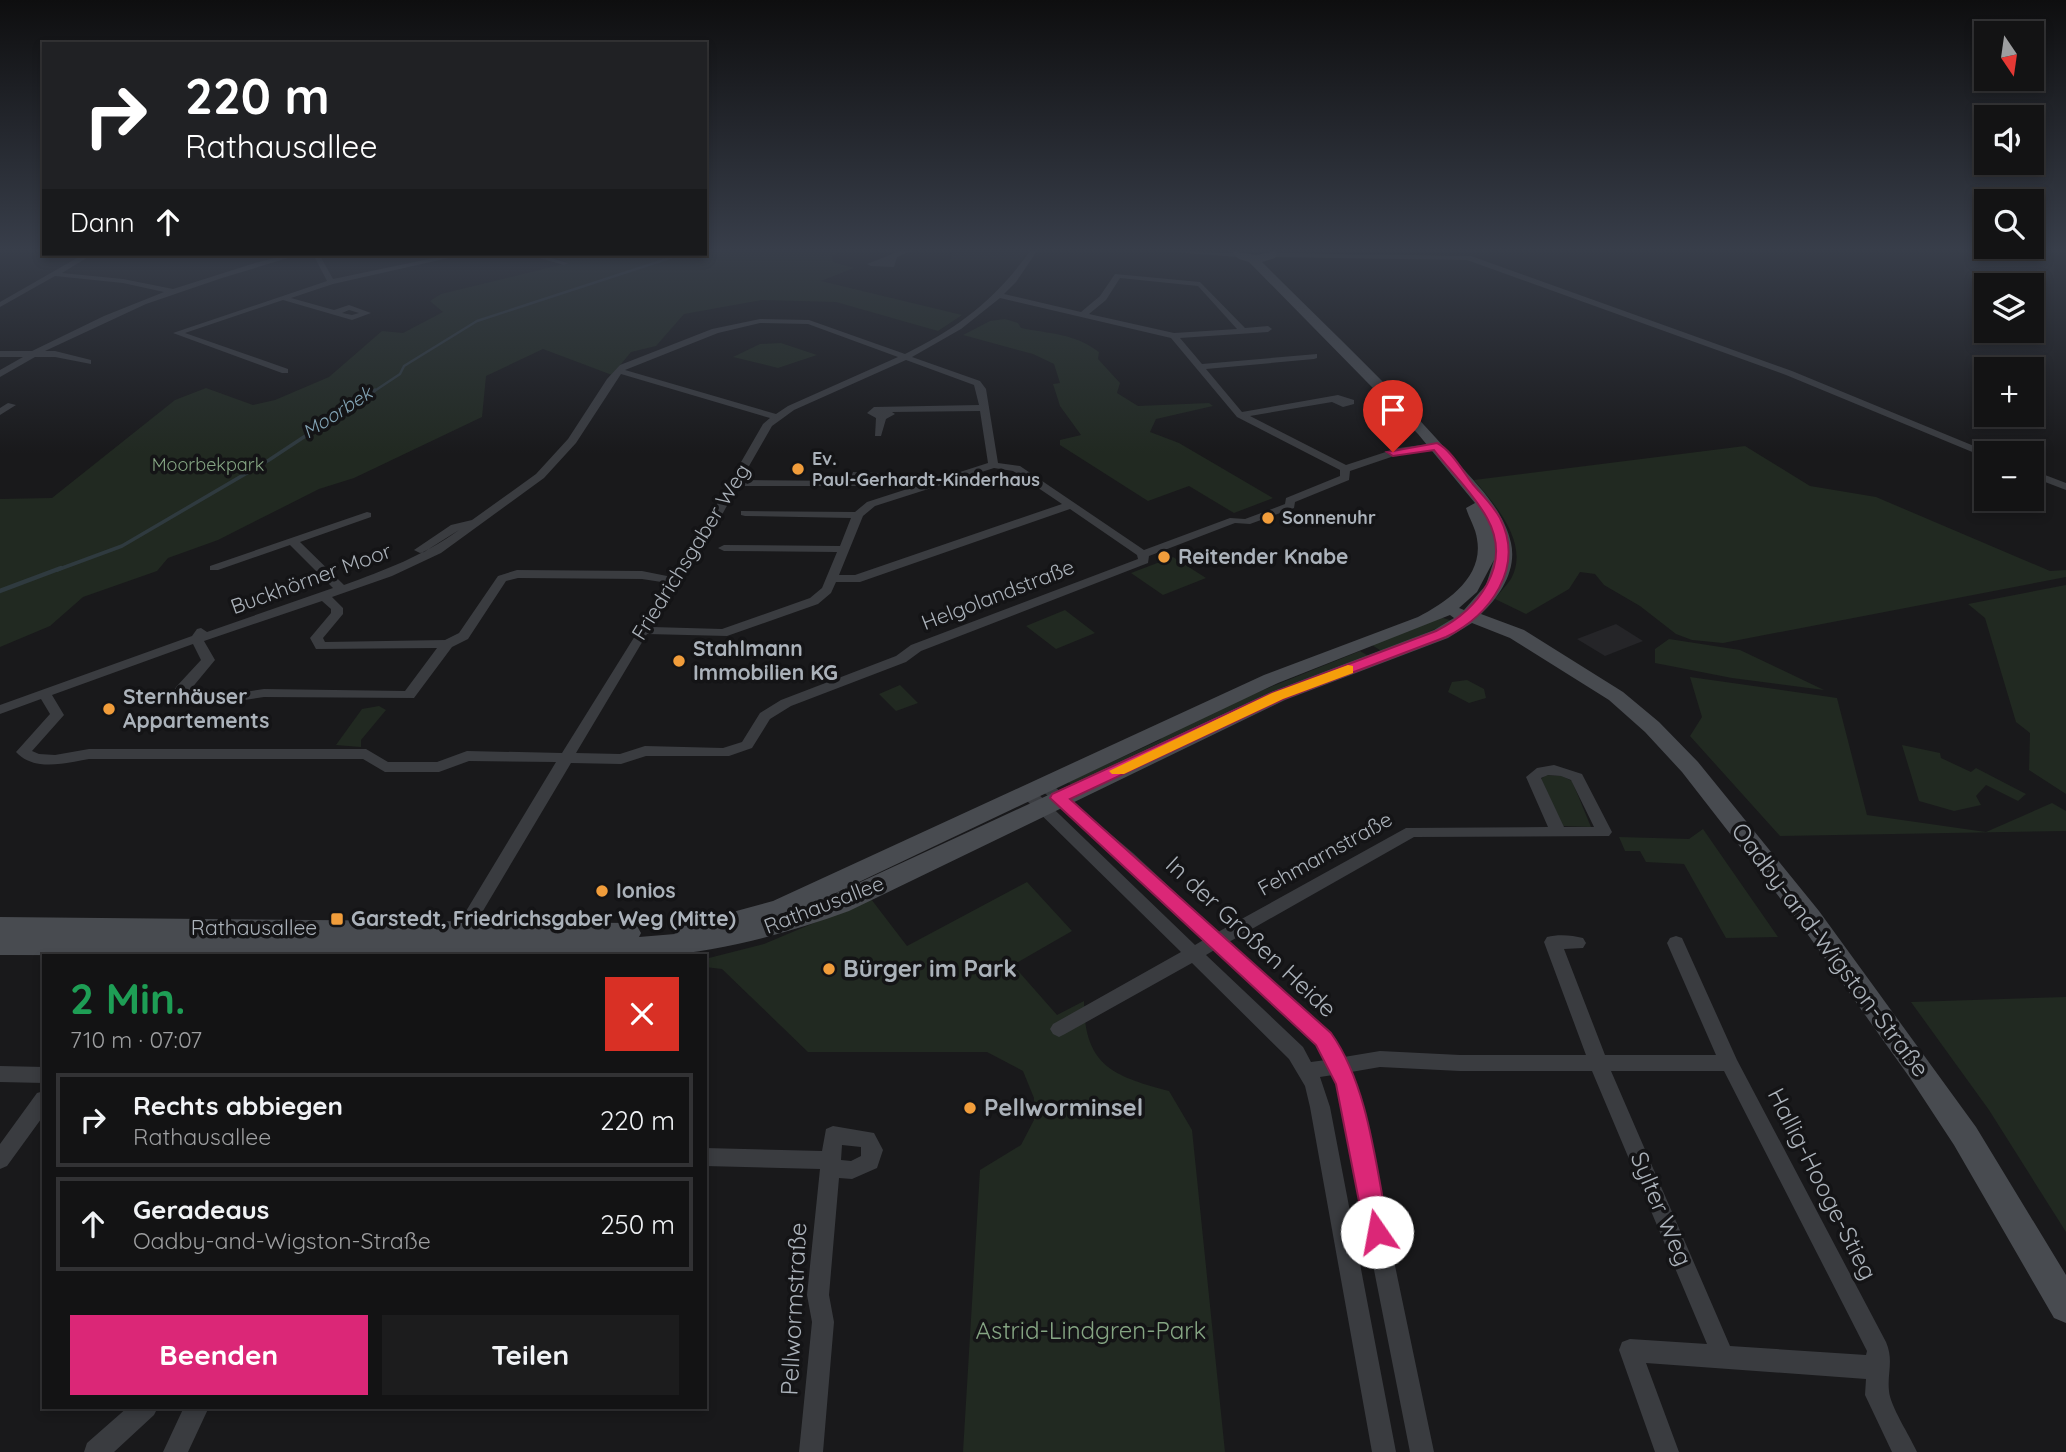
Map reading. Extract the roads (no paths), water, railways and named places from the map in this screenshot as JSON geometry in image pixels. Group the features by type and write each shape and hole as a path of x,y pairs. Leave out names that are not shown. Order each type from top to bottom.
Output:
{"main road":[{"path":"1318,319 1488,509 1503,545 1503,565 1495,586 1457,613"},
{"name":"Oadby-and-Wigston-Straße","path":"1457,613 1489,634 1518,645 1535,647 1616,696 1639,715 1690,767 1760,853 1866,993 1965,1136 2066,1306"},
{"name":"Rathausallee","path":"0,945 453,945 672,931 729,923 780,908 1043,795 1270,679 1425,621 1457,613"},
{"name":"Rathausallee","path":"0,927 453,945"}],"street":[{"path":"0,374 32,354 101,319"},
{"path":"221,319 177,333 285,371"},
{"path":"623,369 775,417 963,327 972,319"},
{"path":"1103,319 1174,336 1268,329"},
{"path":"1231,319 1242,331"},
{"path":"1638,319 1789,373 1974,449"},
{"name":"Buckhörner Moor","path":"197,639 208,628 337,586 431,549 455,527 477,523 540,476 572,441 610,381 623,369 734,325 788,320 809,322 977,383 983,408"},
{"path":"1174,336 1240,415 1345,469"},
{"path":"0,354 55,354 88,362"},
{"path":"1199,367 1314,356"},
{"path":"1240,415 1335,400"},
{"path":"0,412 5,405"},
{"path":"878,434 881,417 889,416 891,409 983,408 993,466"},
{"name":"Friedrichsgaber Weg","path":"453,945 775,417"},
{"name":"Helgolandstraße","path":"566,757 621,759 645,751 724,754 747,745 765,716 786,703 901,659 916,649 1144,561 1143,554 1234,520 1246,522 1290,506 1290,500 1345,478 1345,469 1393,452 1430,447"},
{"path":"745,513 858,515 880,501 993,466 1016,468 1143,554"},
{"path":"2044,478 2066,487"},
{"path":"735,483 854,484"},
{"path":"832,579 856,579 1071,505"},
{"path":"214,568 367,515"},
{"path":"643,630 723,633 814,601 827,590 858,515"},
{"path":"292,541 337,586"},
{"path":"724,548 844,549"},
{"path":"324,596 337,608 337,614 316,638 321,646 447,643 464,636 502,579 517,574 642,575 674,581"},
{"name":"Buckhörner Moor","path":"0,710 324,596 337,586"},
{"path":"197,639 208,660 181,690 179,697 182,699 220,700 264,693 410,695 447,643"},
{"path":"44,693 57,715 23,752 31,759 65,760 89,754 366,754 385,767 439,767 467,756 566,757"},
{"name":"Fehmarnstraße","path":"1059,1029 1411,832 1604,832 1577,777 1572,773 1542,771 1533,777 1558,831"},
{"path":"1043,795 1192,953 1296,1053 1308,1071 1320,1107 1384,1452"},
{"name":"In der Großen Heide","path":"1043,795 1216,940 1323,1039 1339,1065 1355,1121 1422,1452"},
{"name":"Sylter Weg","path":"1577,943 1553,942 1598,1062 1723,1356"},
{"name":"Hallig-Hooge-Stieg","path":"1676,943 1729,1063 1878,1350 1880,1368 1877,1395 1905,1452"},
{"path":"1308,1071 1380,1059 1460,1063 1729,1063"},
{"path":"0,1074 42,1075"},
{"path":"0,1160 42,1102"},
{"name":"Pellwormstraße","path":"707,1157 830,1164 818,1295 823,1322 811,1452"},
{"path":"1667,1452 1630,1350 1880,1368"},
{"path":"96,1452 144,1409"},
{"path":"175,1452 196,1409"}],"waterway":[{"name":"Moorbek","path":"373,392 400,374 404,366 484,319"},
{"name":"Moorbek","path":"57,570 122,546 269,460 375,390"},
{"name":"Moorbek","path":"0,591 61,568"}],"place":[{"name":"Ev. Paul-Gerhardt-Kinderhaus","path":"798,469"},
{"name":"Sonnenuhr","path":"1268,518"},
{"name":"Reitender Knabe","path":"1164,557"},
{"name":"Stahlmann Immobilien KG","path":"679,661"},
{"name":"Sternhäuser Appartements","path":"109,709"},
{"name":"Ionios","path":"602,891"},
{"name":"Garstedt, Friedrichsgaber Weg (Mitte)","path":"337,919"},
{"name":"Bürger im Park","path":"829,969"},
{"name":"Pellworminsel","path":"970,1108"}],"park label":[{"name":"Moorbekpark","path":"208,465"},
{"name":"Astrid-Lindgren-Park","path":"1091,1331"}]}
